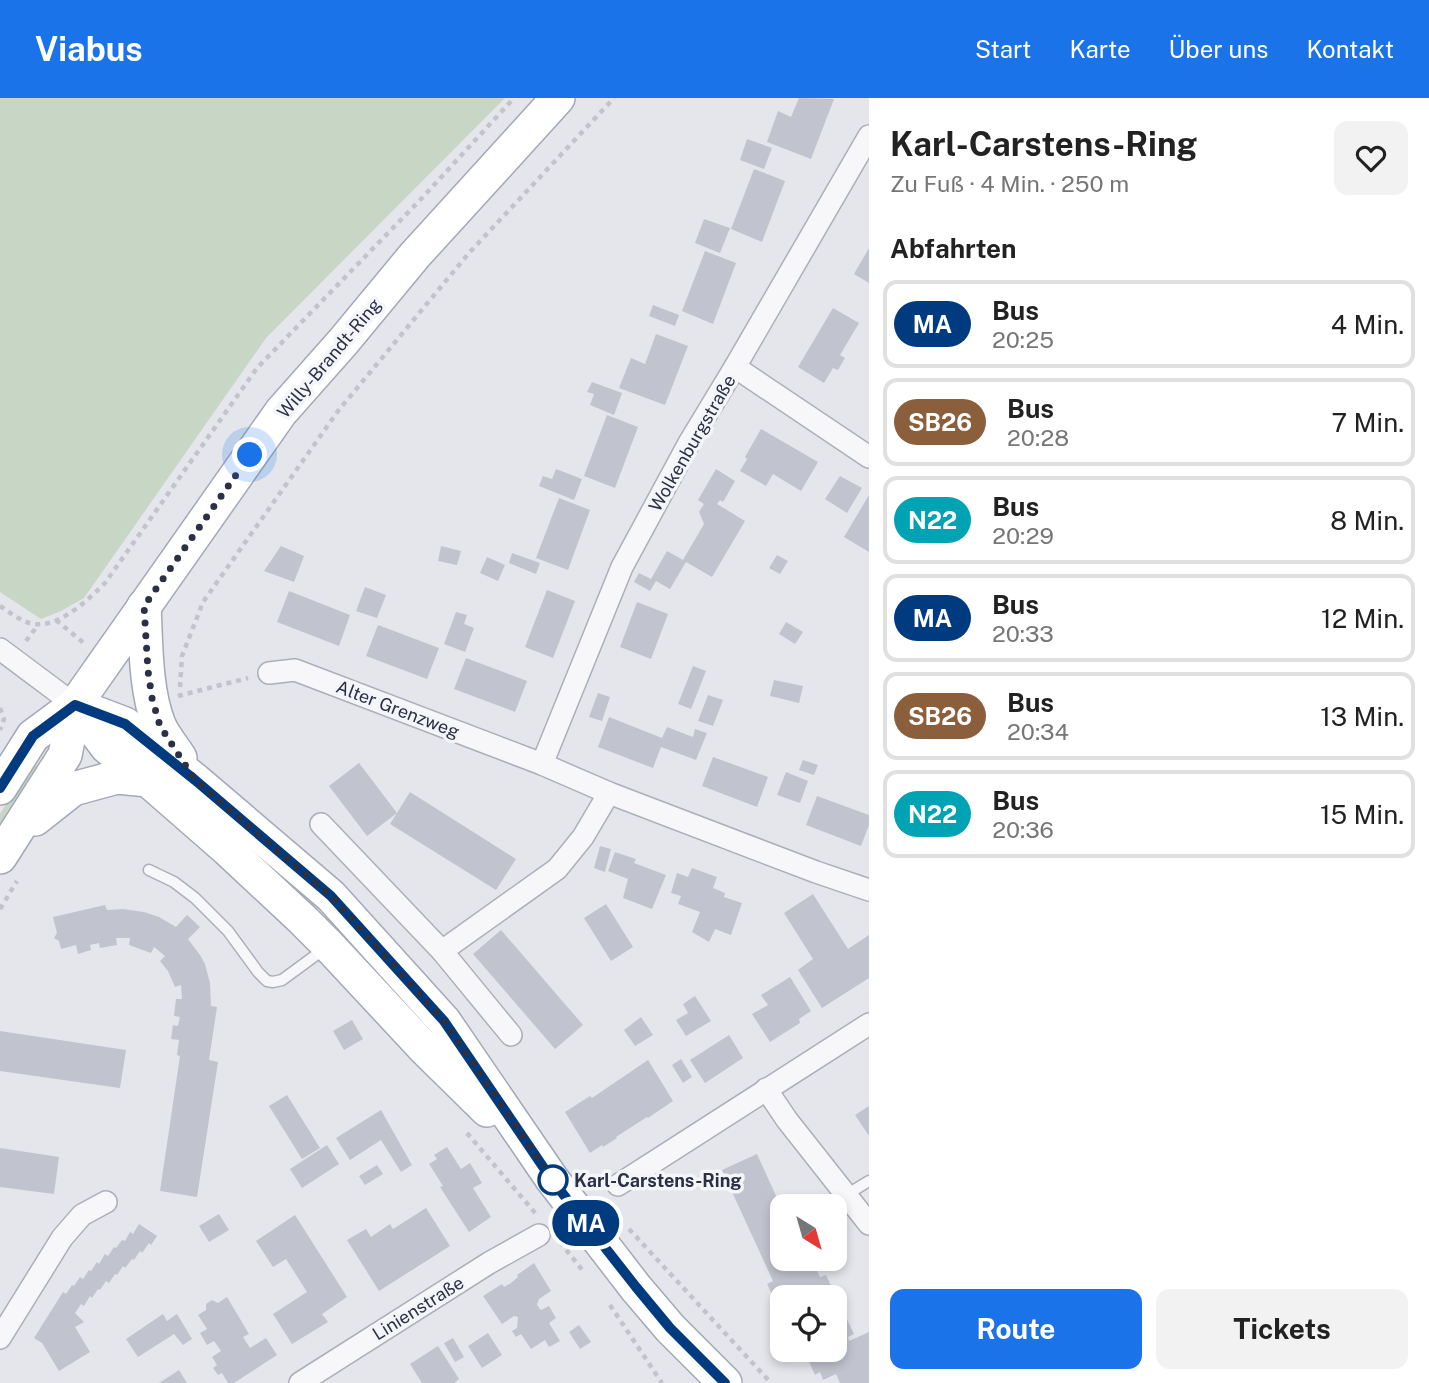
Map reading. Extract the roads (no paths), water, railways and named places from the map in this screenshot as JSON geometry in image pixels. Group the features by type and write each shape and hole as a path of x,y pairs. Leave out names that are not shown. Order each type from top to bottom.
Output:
{"main road":[{"name":"Willy-Brandt-Ring","path":"0,788 33,736 75,705 281,412 415,255 558,98"},
{"path":"144,606 148,671 160,726 195,780"},
{"name":"Willy-Brandt-Ring","path":"7,846 65,755 75,705"},
{"path":"75,705 107,747 227,849 329,946 425,1049 539,1160"},
{"path":"75,705 125,724 195,780 340,905 444,1021 539,1160 604,1247 670,1328 725,1383"},
{"path":"7,846 73,789 117,777 148,780"},
{"path":"670,1328 698,1383"}],"street":[{"name":"Wolkenburgstraße","path":"542,764 622,567 689,443 869,136"},
{"path":"735,367 869,457"},
{"path":"0,649 75,705"},
{"name":"Alter Grenzweg","path":"269,673 295,670 542,764 609,793 869,890"},
{"path":"442,951 557,869 583,836 609,793"},
{"path":"321,824 442,951 511,1035"},
{"path":"618,1185 869,1024"},
{"path":"766,1089 845,1194"},
{"path":"847,1196 869,1224"},
{"path":"0,1338 62,1238 82,1215 106,1202"},
{"name":"Linienstraße","path":"300,1383 489,1263 539,1236"}],"lane":[{"path":"149,870 174,882 195,898 228,931 267,981 282,980 329,946"},
{"path":"847,1194 869,1181"}],"place":[{"name":"Karl-Carstens-Ring","path":"553,1180"}]}
